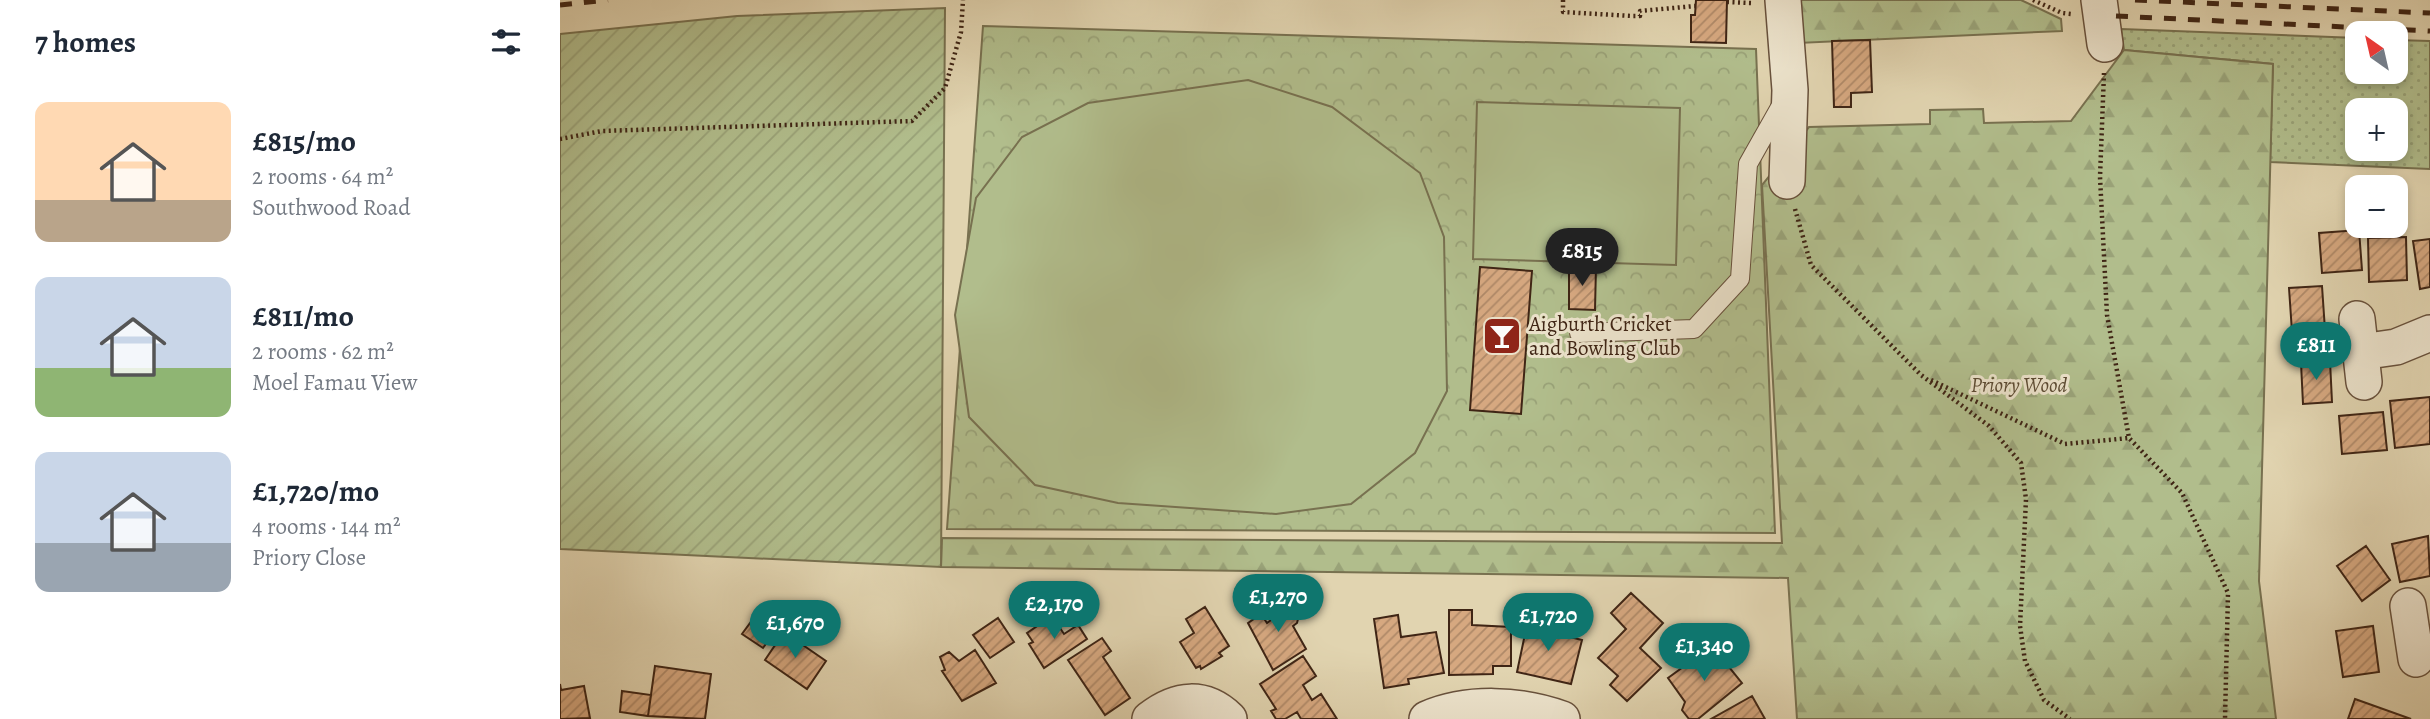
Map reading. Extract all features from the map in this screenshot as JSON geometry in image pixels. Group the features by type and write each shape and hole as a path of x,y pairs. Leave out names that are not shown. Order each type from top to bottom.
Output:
{"street":[{"path":"1783,0 1790,90 1787,181"},
{"path":"2099,0 2105,44"},
{"path":"2360,351 2396,347 2430,333"},
{"path":"1150,719 1163,709 1193,701 1209,703 1229,719"},
{"path":"1427,719 1502,707 1536,710 1562,719"}],"lane":[{"path":"1578,333 1694,328 1741,279 1748,164 1790,90"}],"path":[{"path":"560,139 602,131 912,121 944,88 961,32 963,0"},
{"path":"1563,0 1563,12 1640,16 1638,11 1695,6"},
{"path":"2105,44 2099,177 2107,315 2129,438 2182,494 2228,593 2225,719"},
{"path":"1787,181 1811,265 1921,375 1989,426 2021,463 2026,499 2021,626 2025,662 2044,700 2070,719"},
{"path":"1921,375 2065,444 2129,438"}],"green space":[{"path":"1798,0 2021,0 2061,19 2062,31 1798,43"},
{"path":"945,8 941,567 560,549 560,34 737,16"},
{"path":"983,26 1756,49 1775,533 947,529"},
{"path":"2121,29 2345,38 2345,84 2408,84 2408,40 2430,41 2430,169 2270,162 2273,64 2124,50"},
{"name":"Priory Wood","path":"2124,50 2273,64 2259,581 2276,719 1797,719 1788,578 941,567 942,538 1782,543 1762,185 1809,127 1930,124 1930,110 1983,109 1984,123 2071,121"},
{"path":"1248,80 1332,107 1420,173 1444,237 1447,391 1415,453 1351,504 1276,514 1118,503 1035,485 969,417 955,315 976,198 1022,137 1088,103"},
{"path":"1477,102 1680,108 1676,265 1473,259"}],"building":[{"path":"1696,0 1727,0 1726,43 1691,42 1691,15 1695,15"},
{"path":"1870,40 1872,92 1851,93 1851,107 1834,107 1832,41"},
{"path":"2345,231 2345,238 2360,238 2362,270 2322,273 2319,233"},
{"path":"2368,238 2406,238 2407,280 2369,282"},
{"path":"2430,239 2430,287 2420,289 2413,241"},
{"path":"1569,266 1596,266 1595,310 1569,309"},
{"path":"1480,267 1532,271 1521,414 1470,410"},
{"path":"2322,286 2325,330 2292,332 2289,288"},
{"path":"2330,361 2332,402 2303,404 2301,363"},
{"path":"2430,397 2430,444 2395,448 2390,401"},
{"path":"2383,412 2387,450 2342,454 2339,416"},
{"path":"2428,536 2430,576 2400,582 2392,544"},
{"path":"2366,546 2390,580 2362,601 2337,566"},
{"path":"1631,593 1663,623 1640,648 1661,668 1627,701 1610,685 1618,676 1598,658 1626,629 1611,613"},
{"path":"1283,599 1299,615 1293,626 1306,649 1273,670 1248,623 1261,614 1267,623 1271,620 1264,611"},
{"path":"1205,607 1229,646 1219,653 1222,656 1201,669 1200,666 1196,668 1180,642 1194,633 1186,619"},
{"path":"1449,610 1472,610 1472,625 1511,627 1511,666 1493,666 1493,674 1449,675"},
{"path":"1398,615 1401,637 1436,632 1444,673 1408,679 1409,684 1384,688 1374,619"},
{"path":"1052,616 1064,634 1078,625 1087,639 1044,668 1029,644 1033,642 1027,633"},
{"path":"998,618 1014,642 990,658 973,635"},
{"path":"753,619 773,634 763,648 742,634"},
{"path":"1528,620 1556,623 1554,633 1582,640 1571,684 1517,672"},
{"path":"2373,626 2379,672 2343,677 2336,631"},
{"path":"784,632 826,661 807,689 765,660"},
{"path":"1102,638 1111,651 1103,657 1130,698 1105,715 1068,660"},
{"path":"1712,646 1742,683 1698,719 1689,719 1682,710 1685,702 1668,678"},
{"path":"975,650 996,683 962,701 942,671 945,670 940,657 949,652 959,661"},
{"path":"1303,656 1316,676 1303,685 1312,700 1321,694 1337,719 1301,719 1297,712 1285,719 1276,719 1271,711 1276,709 1260,684"},
{"path":"655,666 711,674 705,719 648,716"},
{"path":"560,684 561,690 584,686 590,718 560,719"},
{"path":"622,691 651,695 648,716 620,712"},
{"path":"1752,696 1765,719 1711,719"},
{"path":"2355,699 2411,719 2348,719"}],"railway":[{"path":"560,5 608,0"},
{"path":"2135,0 2430,13"},
{"path":"2116,16 2430,31"}],"place":[{"name":"Aigburth Cricket and Bowling Club","path":"1502,336"}]}
